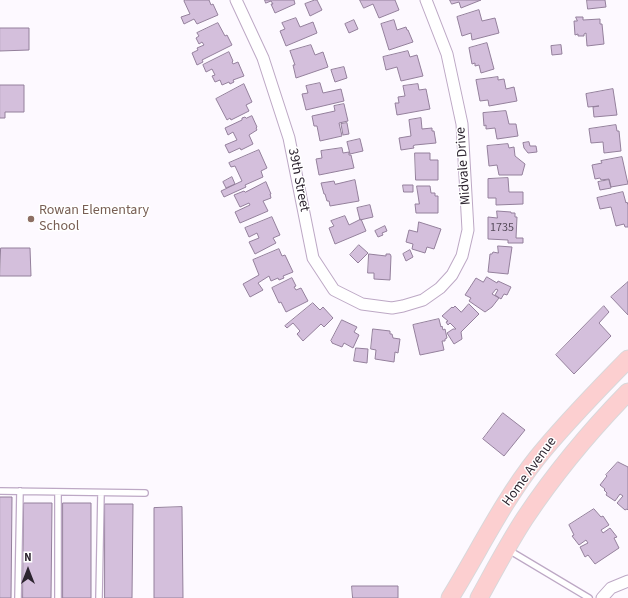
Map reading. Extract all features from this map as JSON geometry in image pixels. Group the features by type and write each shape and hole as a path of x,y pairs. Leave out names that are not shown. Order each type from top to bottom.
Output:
{"main road":[{"name":"Home Avenue","path":"450,598 496,519 537,459 581,407 628,359"},
{"name":"Home Avenue","path":"479,598 525,519 558,472 594,428 628,392"}],"street":[{"name":"39th Street","path":"236,0 263,58 289,138 313,258 334,290 362,304 392,308 403,306"},
{"name":"Midvale Drive","path":"403,306 423,300 440,288 452,275 462,256 468,230 462,124 447,54 426,0"},
{"path":"602,598 611,588 628,581"}],"lane":[{"path":"0,491 145,493"},
{"path":"18,598 20,491"},
{"path":"58,493 58,598"},
{"path":"99,598 101,493"},
{"path":"507,549 589,598"}],"building":[{"path":"209,0 211,5 213,4 218,15 197,24 194,19 184,24 181,17 190,14 184,1"},
{"path":"265,0 294,0 295,4 275,13 271,1 266,3"},
{"path":"317,0 322,10 310,16 305,4"},
{"path":"360,0 395,0 399,10 379,18 373,4 364,8"},
{"path":"450,0 481,0 461,8 459,2 452,4"},
{"path":"587,0 605,0 606,7 588,9"},
{"path":"479,10 482,21 495,18 499,33 472,40 471,33 462,36 457,17"},
{"path":"576,17 583,17 583,20 600,19 604,44 587,46 586,33 584,36 578,36 578,34 575,35 574,21 577,21"},
{"path":"296,18 300,27 313,22 317,33 286,46 280,31 285,29 282,23"},
{"path":"354,20 358,29 349,33 345,24"},
{"path":"394,20 397,30 406,27 413,42 389,50 381,24"},
{"path":"218,23 232,45 202,60 203,62 197,65 192,53 198,50 197,48 204,45 202,42 199,44 196,38 199,36 197,33"},
{"path":"0,28 29,28 29,50 0,51"},
{"path":"487,43 494,69 481,73 479,65 475,66 475,63 472,64 469,48"},
{"path":"311,45 315,55 323,52 328,67 296,78 293,65 295,65 290,51"},
{"path":"561,45 562,54 552,55 551,46"},
{"path":"408,51 410,57 417,55 423,76 401,81 397,67 386,70 383,57"},
{"path":"229,52 233,64 238,62 244,76 233,80 234,82 230,84 229,82 222,85 220,80 215,82 212,76 215,75 212,69 206,72 203,65"},
{"path":"344,67 347,78 335,82 331,70"},
{"path":"498,77 498,80 504,79 506,89 514,87 517,101 489,106 488,100 480,101 476,80"},
{"path":"320,83 323,93 341,89 344,101 306,110 302,94 308,93 306,86"},
{"path":"244,84 252,102 246,105 249,111 231,120 230,118 227,120 216,99"},
{"path":"418,84 419,90 426,89 430,109 397,115 395,103 399,103 398,97 405,96 403,86"},
{"path":"0,85 24,85 24,112 5,112 5,118 0,118"},
{"path":"613,89 617,115 594,117 593,107 599,106 588,107 586,94"},
{"path":"344,104 348,121 339,123 342,136 320,141 317,126 314,126 312,116 335,111 334,106"},
{"path":"506,111 509,124 516,124 518,136 497,139 495,128 486,129 486,125 484,126 483,113"},
{"path":"252,116 257,127 257,130 249,135 253,144 241,150 240,148 229,153 225,145 237,140 233,132 228,135 225,128 242,120 242,118"},
{"path":"421,118 422,129 432,128 436,143 415,145 413,146 414,148 401,150 399,138 411,136 409,120"},
{"path":"347,123 349,134 343,135 341,124"},
{"path":"616,125 617,131 619,131 621,151 604,153 603,142 591,143 589,129"},
{"path":"360,139 363,151 350,154 347,142"},
{"path":"529,142 530,146 536,146 537,152 528,153 524,148 523,143"},
{"path":"508,144 509,148 514,147 515,156 525,164 522,175 499,175 497,165 489,166 487,146"},
{"path":"342,148 343,153 349,152 349,155 351,155 354,168 319,175 316,159 322,158 321,151"},
{"path":"259,150 267,168 261,171 263,177 224,197 221,191 242,181 235,166 231,167 229,163"},
{"path":"415,153 430,153 430,160 438,160 438,180 416,180"},
{"path":"622,157 628,184 611,187 609,179 595,179 592,165 602,163 601,161"},
{"path":"232,177 235,184 226,188 223,182"},
{"path":"508,178 509,192 523,192 523,204 496,205 496,198 488,198 488,179"},
{"path":"355,180 359,201 330,206 329,201 327,201 324,194 321,183 334,181 335,184"},
{"path":"609,180 611,188 600,190 598,182"},
{"path":"266,182 271,198 263,201 268,211 240,223 235,212 250,205 249,203 240,207 234,195 244,191 245,192"},
{"path":"403,185 413,185 413,192 404,192"},
{"path":"417,186 430,186 431,193 435,193 435,196 438,196 438,213 416,213 415,204 419,204"},
{"path":"623,192 628,205 628,227 625,227 624,224 616,226 611,207 600,209 597,198"},
{"path":"370,205 373,217 360,220 357,208"},
{"path":"497,211 515,213 515,217 517,217 516,238 523,238 523,243 508,243 508,240 488,239 488,217 497,218"},
{"path":"345,216 349,225 361,219 366,231 335,244 329,228 334,226 331,221"},
{"path":"272,217 280,235 273,238 276,243 255,254 249,242 259,238 257,233 249,237 245,228"},
{"path":"419,222 441,229 434,249 427,247 425,253 412,249 413,244 406,242 409,230 417,232"},
{"path":"385,226 387,231 378,237 375,231"},
{"path":"359,245 368,253 358,263 350,255"},
{"path":"498,246 512,247 508,274 488,272 490,254 493,252 498,253"},
{"path":"1,248 30,248 31,276 0,276"},
{"path":"279,249 282,256 285,255 293,272 283,276 284,278 279,280 278,278 271,281 269,276 258,283 263,290 250,297 243,284 259,275 253,260"},
{"path":"410,250 413,257 406,261 403,254"},
{"path":"369,254 386,256 386,254 390,254 390,280 374,279 374,273 368,273"},
{"path":"487,277 497,283 498,281 511,287 507,295 504,294 501,299 495,295 498,290 496,289 492,294 499,298 492,307 485,312 469,301 471,298 465,295 476,278 483,282"},
{"path":"292,278 296,286 294,287 296,290 301,288 308,301 286,312 281,302 279,303 272,288"},
{"path":"628,282 628,315 611,297"},
{"path":"313,303 320,310 323,307 333,318 324,327 321,324 303,341 297,334 300,331 293,323 287,328 285,326"},
{"path":"469,304 479,314 461,332 462,339 454,344 447,333 453,329 456,329 450,323 448,325 446,322 448,321 442,316 452,307 453,308 455,306 461,312"},
{"path":"604,306 609,312 599,323 611,336 574,374 556,355"},
{"path":"439,319 441,327 442,326 443,330 445,329 447,338 445,341 442,341 444,350 420,355 413,325"},
{"path":"342,320 357,327 354,332 359,335 353,348 344,343 342,347 332,343 331,341"},
{"path":"373,329 390,331 393,338 400,339 398,353 395,352 394,362 375,359 376,350 371,349"},
{"path":"356,348 368,349 367,363 354,361"},
{"path":"503,413 525,430 504,456 483,439"},
{"path":"618,462 628,467 628,510 625,510 617,503 623,496 620,494 615,501 606,495 607,493 604,490 605,489 600,485 607,476 606,475"},
{"path":"0,497 12,497 11,598 0,598"},
{"path":"24,503 52,503 51,598 23,598"},
{"path":"63,503 91,503 91,598 63,598"},
{"path":"105,504 133,504 132,598 105,598"},
{"path":"182,507 183,598 154,598 154,508"},
{"path":"594,509 601,517 603,516 609,525 601,530 603,533 610,528 617,537 614,538 619,548 595,564 588,555 585,557 580,547 588,543 586,540 579,545 572,536 574,535 569,525"},
{"path":"352,586 398,586 398,598 353,598"}],"place":[{"name":"Rowan Elementary School","path":"31,219"}]}
